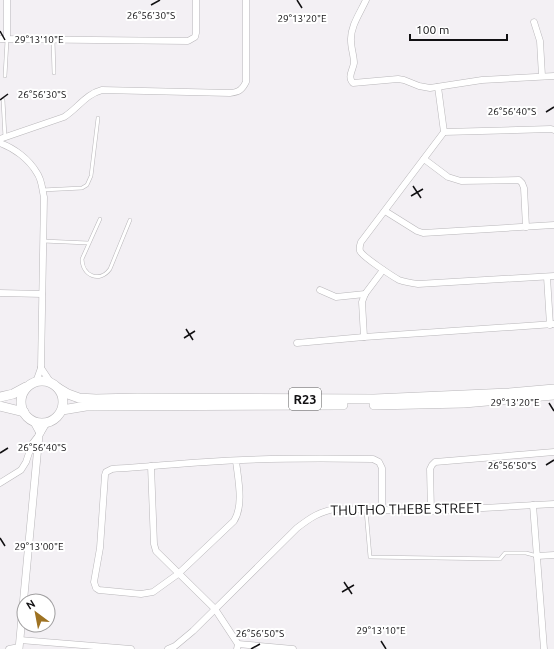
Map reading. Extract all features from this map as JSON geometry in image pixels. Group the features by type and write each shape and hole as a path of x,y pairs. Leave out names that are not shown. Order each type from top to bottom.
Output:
{"main road":[{"name":"R23","path":"32,384 46,381 68,394 79,398 96,399 374,399 509,393 554,389"},
{"path":"0,397 14,394 32,384"},
{"path":"32,384 23,394 21,399 24,412 26,416 34,422 46,423 54,420 62,410 64,401 61,392 54,385"},
{"name":"R23","path":"62,410 86,406 396,405 464,403 554,395"},
{"path":"0,406 24,412"}],"street":[{"path":"7,0 3,39 188,41 195,37 196,33 196,0"},
{"path":"2,139 64,117 72,112 94,92 102,90 238,92 243,88 246,82 246,0"},
{"path":"366,0 353,28 351,38 351,50 354,61 350,76 352,82 355,84 398,79 426,88 482,80 554,76"},
{"path":"534,22 540,42 542,76"},
{"path":"438,87 444,132 361,242 359,246 363,254 383,270 408,283 418,284 554,276"},
{"path":"444,132 554,130"},
{"path":"0,143 17,152 37,173 44,198 41,368 32,384"},
{"path":"424,159 448,177 460,181 519,180 524,188 526,227"},
{"path":"385,212 423,233 554,225"},
{"path":"364,337 361,309 362,302 365,294 383,270"},
{"path":"298,343 364,337 552,325 547,277"},
{"path":"320,290 336,297 365,294"},
{"path":"0,294 42,294"},
{"path":"41,368 54,385"},
{"path":"19,645 40,434 34,422"},
{"path":"0,483 21,470 26,462 32,444 46,423"},
{"path":"431,511 430,469 435,462 554,452"},
{"path":"236,461 240,505 239,514 234,521 178,574 158,590 148,593 99,590 94,584 100,548 105,475 106,472 112,469 236,461 333,458 373,459 379,462 382,468 382,510"},
{"path":"151,466 154,544 156,551 215,610 238,646 293,649"},
{"name":"THUTHO THEBE STREET","path":"168,649 177,648 297,528 309,518 324,511 336,509 431,511 554,504"},
{"path":"532,505 544,649"},
{"path":"537,556 554,555"},
{"path":"9,649 19,645 131,649"}],"lane":[{"path":"3,39 5,76"},
{"path":"53,40 54,73"},
{"path":"2,139 3,100"},
{"path":"42,190 82,188 87,185 91,176 98,118"},
{"path":"100,219 82,259 84,269 95,276 100,277 106,275 110,269 130,220"},
{"path":"43,241 88,243"},
{"path":"366,510 370,557 500,559 505,553 526,553 537,556"}]}
